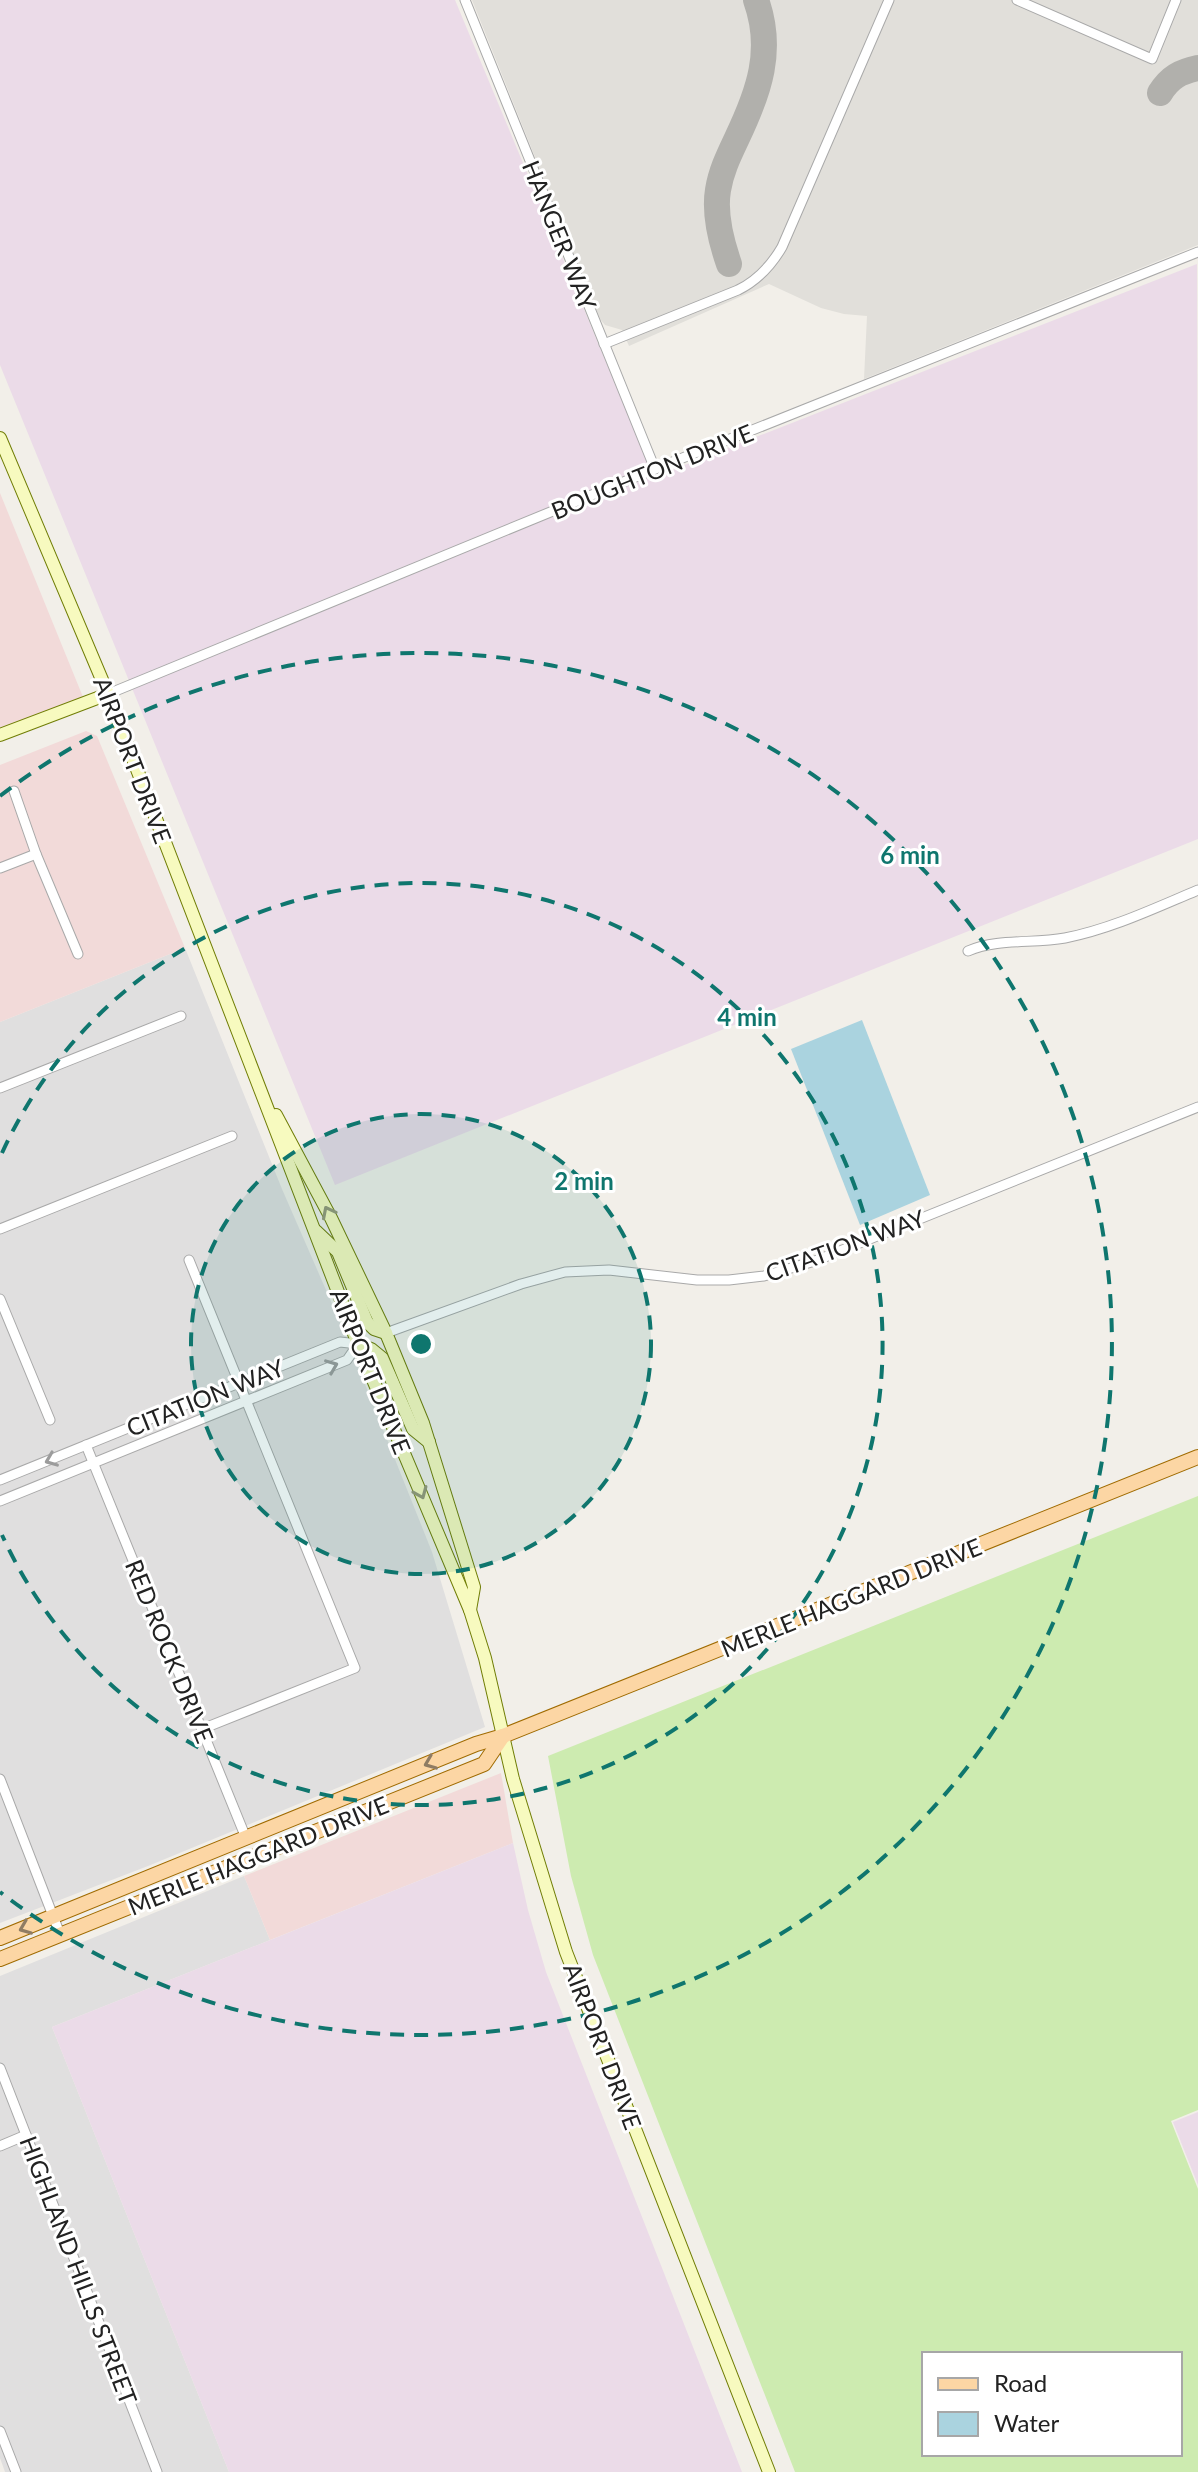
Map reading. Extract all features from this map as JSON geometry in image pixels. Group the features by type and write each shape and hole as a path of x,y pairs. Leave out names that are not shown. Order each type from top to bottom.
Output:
{"main road":[{"name":"AIRPORT DRIVE","path":"0,438 108,694 358,1344 470,1610 485,1658 513,1779 566,1952 769,2472"},
{"path":"0,735 108,694"},
{"name":"AIRPORT DRIVE","path":"259,1086 294,1144 386,1333 429,1442 474,1587 470,1610"},
{"path":"314,1229 338,1252 367,1322 374,1329 386,1333"},
{"path":"358,1344 382,1358 413,1429 429,1442"},
{"name":"MERLE HAGGARD DRIVE","path":"0,1938 476,1744 503,1736 1198,1457"},
{"name":"MERLE HAGGARD DRIVE","path":"0,1959 484,1764 503,1736"}],"street":[{"name":"HANGER WAY","path":"465,0 655,469"},
{"path":"604,344 738,290 767,270 782,247 889,0"},
{"path":"1017,0 1152,59 1176,0"},
{"name":"BOUGHTON DRIVE","path":"108,694 655,469 1198,252"},
{"path":"14,791 36,854 78,954"},
{"path":"0,868 36,854"},
{"path":"968,951 991,944 1034,942 1105,928 1198,890"},
{"path":"0,1088 181,1016"},
{"name":"CITATION WAY","path":"386,1333 521,1284 565,1272 624,1270 713,1281 764,1276 799,1267 1198,1107"},
{"path":"0,1229 232,1136"},
{"path":"189,1260 355,1668 202,1729"},
{"path":"0,1299 50,1420"},
{"name":"CITATION WAY","path":"0,1480 340,1342 358,1344 347,1360 0,1501"},
{"name":"RED ROCK DRIVE","path":"86,1445 246,1838"},
{"path":"0,1779 5,1804 60,1934"},
{"name":"HIGHLAND HILLS STREET","path":"0,2068 157,2472"},
{"path":"0,2146 26,2135"},
{"path":"0,2431 16,2472"}],"shaded area":[{"path":"0,0 455,0 654,477 1197,264 1198,839 335,1185 0,365"},
{"path":"472,0 1198,0 1198,245 864,379 867,316 821,308 769,284 629,346 622,330 605,325 600,319"},
{"path":"0,493 85,702 0,730"},
{"path":"86,731 97,736 185,948 0,1022 0,765"},
{"path":"185,948 432,1552 485,1727 148,1866 0,1923 0,1022"},
{"path":"501,1773 513,1843 270,1940 244,1876"},
{"path":"513,1843 546,1972 742,2472 229,2472 52,2027"},
{"path":"244,1876 270,1940 52,2027 229,2472 5,2472 0,2458 0,1976"},
{"path":"1198,2112 1198,2185 1173,2122"}],"green space":[{"path":"1198,1496 1198,2110 1171,2121 1198,2189 1198,2472 795,2472 593,1955 571,1876 548,1756"}],"water":[{"path":"862,1020 930,1195 860,1225 791,1049"}],"taxiway":[{"path":"729,264 719,227 717,199 723,170 752,104 762,70 764,36 756,0"},
{"path":"1160,93 1176,76 1198,68"}]}
